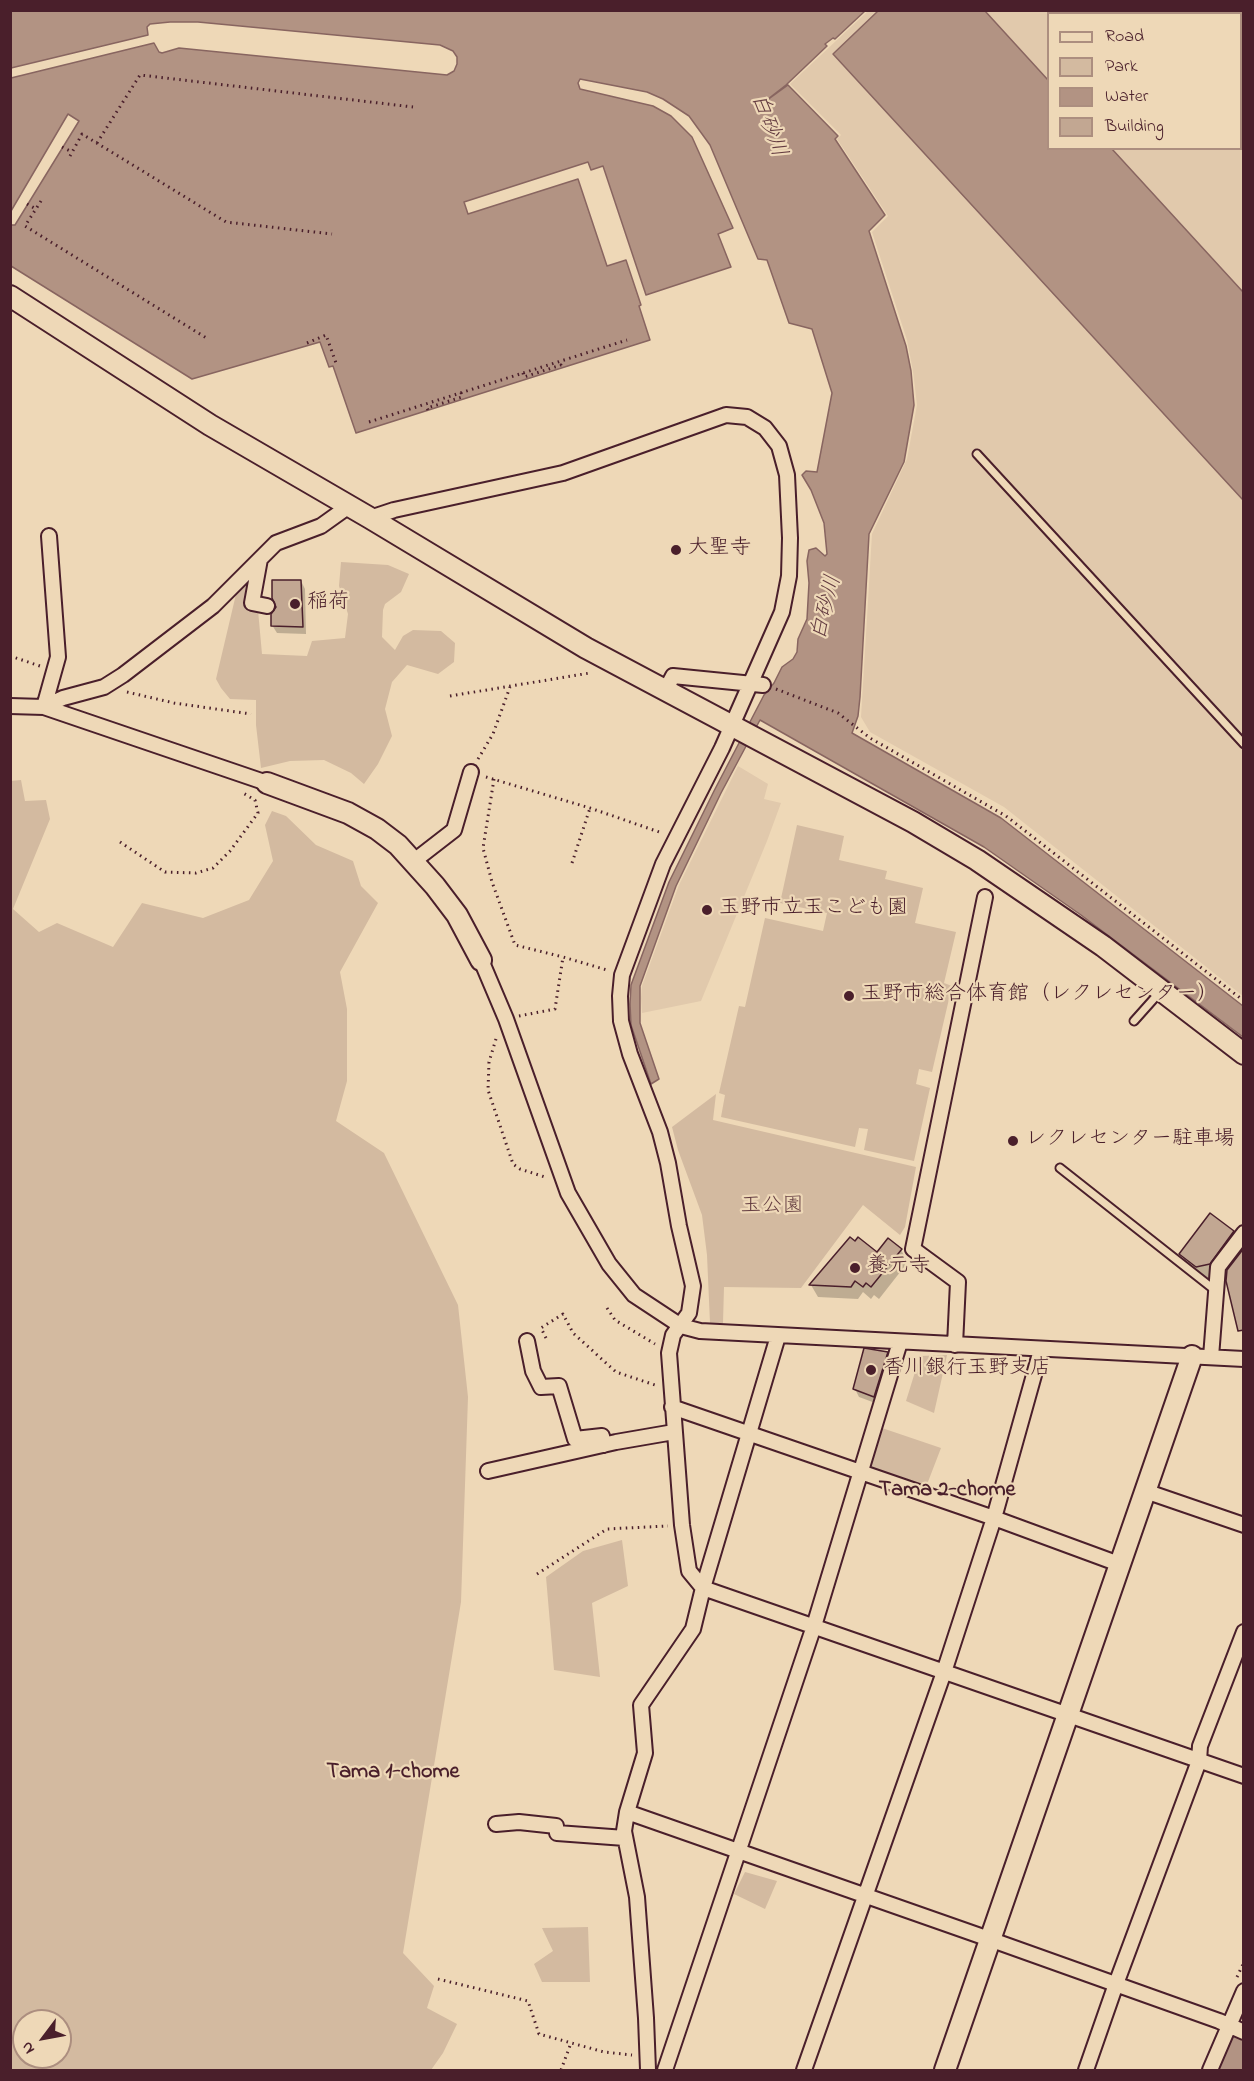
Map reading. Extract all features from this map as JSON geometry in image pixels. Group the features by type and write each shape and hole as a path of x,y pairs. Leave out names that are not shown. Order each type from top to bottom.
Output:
{"street":[{"path":"10,296 210,425 586,648 913,822 977,860 1103,946 1244,1054"},
{"path":"370,518 394,510 563,472 726,415 747,417 765,428 779,446 787,475 790,538 789,576 782,612 743,732 663,864 622,975 621,1021 630,1054 660,1132 693,1286 689,1312 673,1335 669,1353 682,1525 689,1571 704,1588 1244,1776"},
{"path":"44,707 63,698 104,687 123,675 213,606 276,543 321,525 349,506"},
{"path":"44,707 58,657 49,536"},
{"path":"260,559 252,603 267,606"},
{"path":"665,691 673,676 757,684"},
{"path":"10,706 44,707 267,783 348,813 377,829 398,845 414,861 457,915 481,960 506,1018 564,1183 609,1264 634,1295 681,1326 700,1331 778,1336 1244,1359"},
{"path":"414,861 454,830 471,772"},
{"path":"955,1345 958,1282 913,1249 985,897"},
{"path":"945,2070 992,1940 1145,1491 1202,1357 1216,1291 1218,1267 1244,1233"},
{"path":"648,2063 637,1897 625,1838 627,1812 645,1753 641,1706 693,1629 778,1336"},
{"path":"527,1341 532,1371 541,1387 559,1386 574,1439 602,1436 604,1445"},
{"path":"665,2070 814,1626 900,1342"},
{"path":"804,2070 944,1672 994,1518 1041,1350"},
{"path":"672,1407 994,1518 1119,1564"},
{"path":"488,1471 674,1432"},
{"path":"1145,1491 1244,1526"},
{"path":"1086,2070 1199,1761 1200,1746 1244,1632"},
{"path":"627,1812 740,1850 1236,2029"},
{"path":"496,1824 519,1822 556,1826 557,1833 625,1838"},
{"path":"1210,2070 1236,2029 1244,1991"}],"lane":[{"path":"977,454 1244,744"},
{"path":"1134,1021 1161,991"},
{"path":"1060,1168 1216,1291"}],"path":[{"path":"97,143 140,75 412,107"},
{"path":"62,147 71,154 82,134 226,222 332,234"},
{"path":"41,201 25,226 208,339"},
{"path":"27,204 36,209"},
{"path":"307,343 326,335 336,363"},
{"path":"369,422 627,340"},
{"path":"523,373 524,377 561,365 562,368"},
{"path":"428,410 427,408 462,397 461,393"},
{"path":"450,696 590,673"},
{"path":"757,684 837,713 870,738 1006,816 1244,1001"},
{"path":"510,687 493,734 471,772 590,808 677,838"},
{"path":"494,779 483,848 492,882 515,945 622,975"},
{"path":"120,842 165,872 196,873 213,868 230,851 258,813 255,800 239,790"},
{"path":"572,864 590,808"},
{"path":"563,957 555,1009 506,1018 489,1062 488,1090 513,1164 520,1169 564,1183"},
{"path":"607,1308 615,1320 669,1353"},
{"path":"546,1338 541,1328 563,1314 573,1333 616,1372 671,1390"},
{"path":"537,1574 606,1529 682,1525"},
{"path":"438,1979 528,2001 539,2034 648,2063"},
{"path":"561,2070 572,2043"}],"shaded area":[{"path":"868,11 1243,11 1243,996 1004,807 870,732 861,717 872,534 907,459 917,405 907,340 872,232 888,216 837,139 841,135 790,84"},
{"path":"738,766 768,784 764,799 781,803 767,841 701,1001 642,1013 642,986 679,885"}],"green space":[{"path":"341,562 388,565 409,574 401,592 385,604 383,610 382,637 395,650 403,636 413,630 441,631 455,643 454,662 438,674 407,665 392,682 385,709 392,736 378,764 364,784 351,773 324,760 290,761 261,768 256,725 256,700 230,699 216,679 237,590 251,578 247,608 258,610 262,654 307,656 312,641 345,638 348,614 339,586"},
{"path":"21,780 25,801 46,800 50,819 13,909 39,932 57,923 113,947 142,903 203,918 249,900 273,861 265,825 272,811 286,816 316,845 353,861 361,886 378,903 340,972 347,1009 347,1081 336,1121 384,1153 458,1305 468,1397 461,1602 403,1953 434,1986 427,2008 457,2024 443,2053 431,2070 11,2070 10,781"},
{"name":"玉野市総合体育館（レクレセンター）","path":"797,825 844,836 839,860 887,871 885,879 923,888 915,923 956,932 944,983 952,986 932,1072 919,1069 916,1084 930,1088 914,1161 864,1150 868,1129 859,1128 855,1147 721,1117 725,1095 719,1093 739,1006 745,1007 765,918 823,931 827,913 780,903"},
{"name":"玉公園","path":"716,1094 713,1120 916,1167 905,1227 900,1235 863,1205 801,1288 724,1287 723,1323 710,1323 707,1255 702,1215 672,1127"},
{"path":"947,1355 934,1413 906,1401 920,1356"},
{"path":"882,1428 941,1448 926,1487 868,1467"},
{"path":"622,1540 628,1586 592,1603 600,1677 554,1670 546,1577 583,1551"},
{"path":"745,1872 777,1881 765,1909 734,1894"},
{"path":"588,1927 590,1982 542,1982 534,1964 553,1951 542,1928"}],"water":[{"path":"11,11 865,11 835,39 825,44 827,46 786,85 759,106 788,85 838,136 835,139 885,215 869,231 906,346 911,371 914,405 904,462 869,534 860,697 858,716 852,733 1001,818 1243,1006 1243,1037 1081,915 984,847 760,720 721,793 676,886 640,986 640,1023 659,1079 651,1084 631,1025 631,985 669,882 714,791 764,695 774,683 782,667 793,659 797,652 798,639 807,619 809,550 816,548 825,556 827,554 824,523 811,490 802,475 806,471 817,472 832,393 812,329 789,323 767,260 758,259 710,145 689,116 663,99 647,92 580,79 578,83 580,89 653,106 671,116 692,137 733,228 718,234 731,267 646,295 603,166 591,170 588,162 464,202 468,214 578,179 607,266 626,260 650,340 356,433 333,366 329,367 320,342 192,379 11,266 11,225 15,225 79,121 68,114 11,211 11,78 154,43 162,53 179,48 447,75 454,71 457,64 457,57 453,51 440,45 198,22 170,22 150,24 147,27 148,35 11,68"},
{"path":"878,11 985,11 1047,79 1047,150 1113,150 1243,292 1243,500 833,54"},
{"path":"1243,11 1243,96 1242,12 1166,12"}],"building":[{"path":"272,580 301,580 303,627 271,626 271,614 276,607 272,598"},
{"path":"1210,1213 1234,1231 1210,1264 1196,1267 1179,1254"},
{"name":"養元寺","path":"850,1237 855,1241 858,1237 877,1252 888,1238 902,1249 871,1287 866,1283 863,1287 855,1281 851,1287 809,1285"},
{"path":"1244,1248 1244,1330 1238,1331 1226,1281 1227,1270"},
{"name":"香川銀行玉野支店","path":"864,1348 888,1352 874,1397 853,1389"}],"waterway":[{"name":"白砂川","path":"1234,2070 1244,2048"}],"place":[{"name":"大聖寺","path":"676,550"},
{"name":"稲荷","path":"295,604"},
{"name":"玉野市立玉こども園","path":"707,910"},
{"name":"玉野市総合体育館（レクレセンター）","path":"849,996"},
{"name":"レクレセンター駐車場","path":"1013,1141"},
{"name":"養元寺","path":"855,1268"},
{"name":"香川銀行玉野支店","path":"871,1370"}],"district":[{"name":"Tama 2-chome","path":"947,1491"},
{"name":"Tama 1-chome","path":"393,1773"}]}
